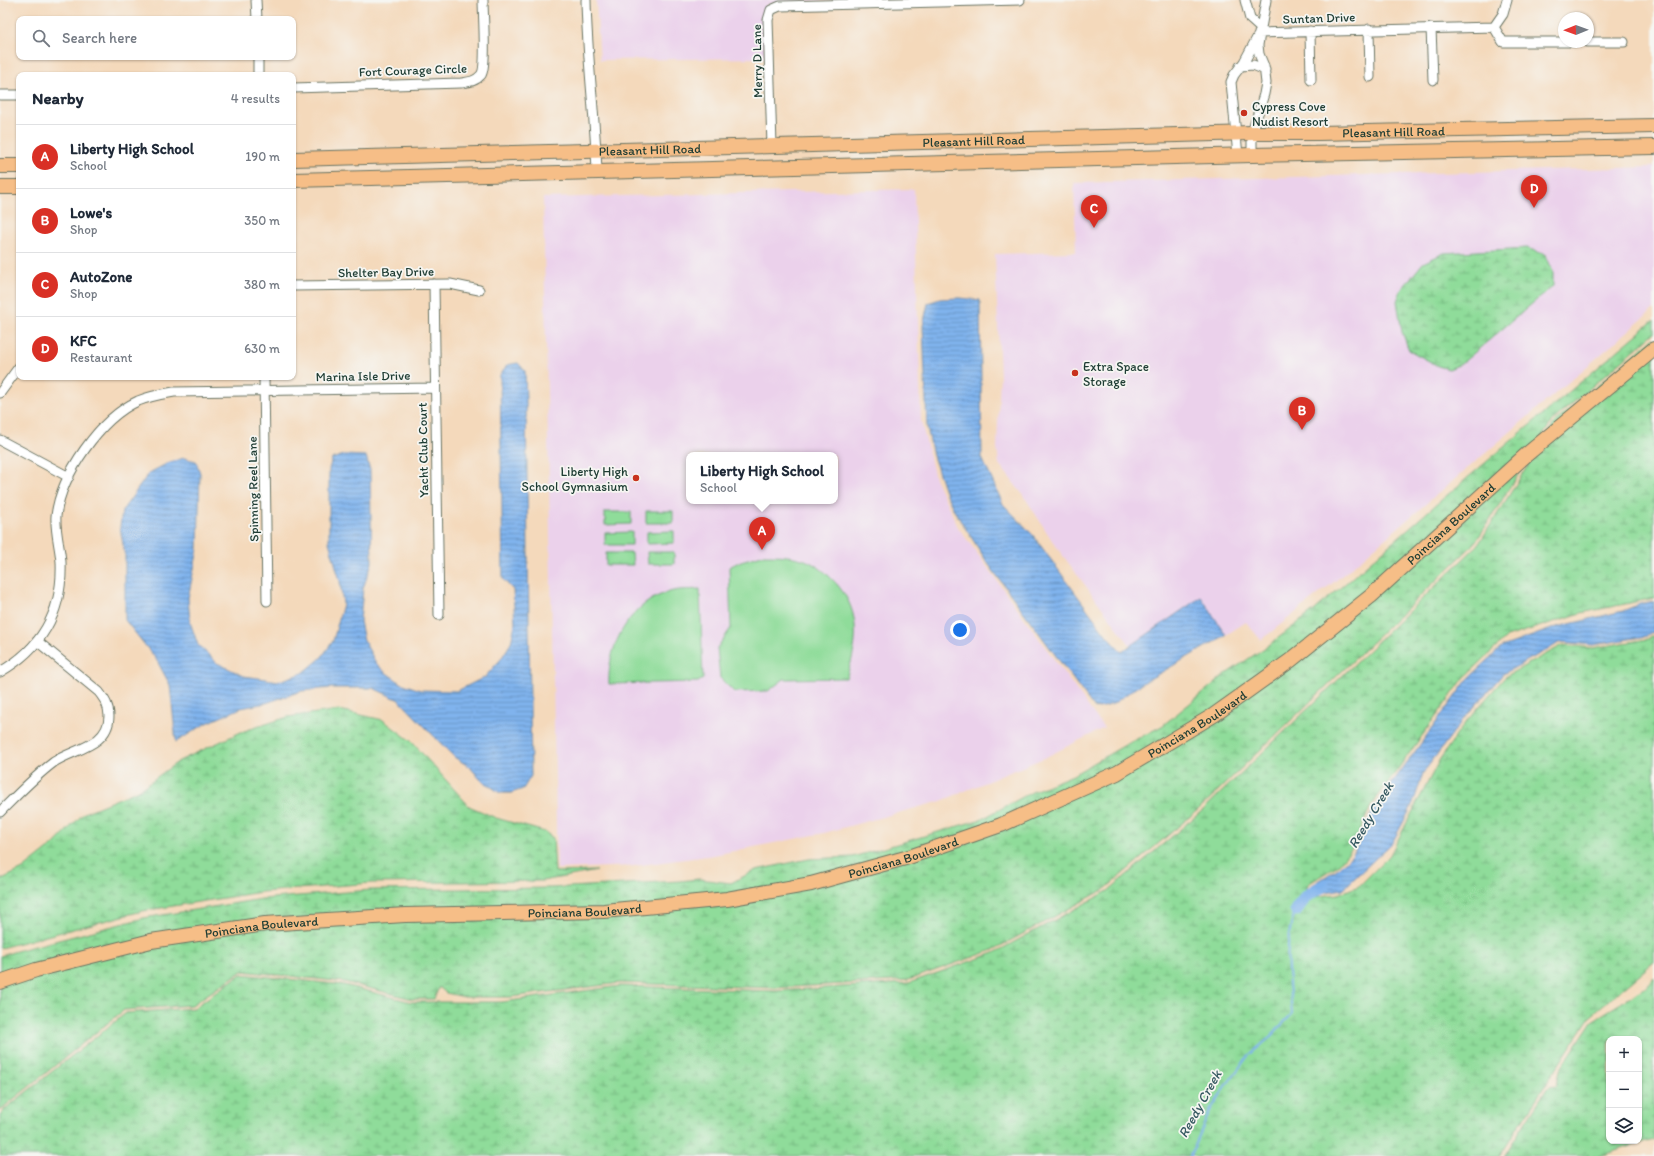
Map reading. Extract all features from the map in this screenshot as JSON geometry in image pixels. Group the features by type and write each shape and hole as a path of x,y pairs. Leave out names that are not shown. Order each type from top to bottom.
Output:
{"main road":[{"name":"Pleasant Hill Road","path":"296,159 1252,133 1318,134 1654,126"},
{"path":"735,169 758,158 772,146"},
{"name":"Pleasant Hill Road","path":"296,180 1252,155 1654,147"},
{"path":"0,166 16,166"},
{"path":"0,187 16,187"},
{"name":"Poinciana Boulevard","path":"0,982 36,970 151,941 265,924 405,915 604,912 727,899 811,884 909,857 1001,825 1122,769 1214,715 1291,660 1371,596 1526,456 1654,349"}],"street":[{"path":"256,0 257,16"},
{"name":"Fort Courage Circle","path":"296,88 460,83 474,81 482,75 484,64 483,0"},
{"path":"586,0 586,30 597,172"},
{"name":"Merry D Lane","path":"772,146 768,20 771,10 774,8 780,6 1020,0"},
{"path":"1245,0 1250,19 1260,31"},
{"path":"1252,155 1252,133 1264,94 1265,70 1259,54 1260,31 1266,0"},
{"path":"1507,0 1503,14 1494,27 1503,42 1558,42"},
{"name":"Suntan Drive","path":"1260,31 1494,27"},
{"path":"1431,28 1433,80"},
{"path":"1369,29 1370,77"},
{"path":"1238,156 1234,134 1231,82 1260,31"},
{"path":"1310,31 1310,80"},
{"path":"1594,42 1624,42"},
{"path":"258,60 258,72"},
{"path":"1240,66 1253,65 1265,70"},
{"path":"0,95 16,95"},
{"name":"Yacht Club Court","path":"434,284 439,615"},
{"name":"Shelter Bay Drive","path":"296,286 450,284 480,290"},
{"path":"0,394 16,372"},
{"name":"Spinning Reel Lane","path":"264,380 268,601"},
{"name":"Marina Isle Drive","path":"0,672 17,662 31,650 52,619 61,586 56,516 62,491 93,439 104,426 120,412 138,401 156,395 174,392 436,388"},
{"path":"0,440 69,478"},
{"path":"0,812 25,787 56,761 98,740 104,733 109,722 106,701 99,692 37,641"}],"shaded area":[{"path":"596,0 871,0 780,2 767,5 764,20 765,58 600,60"},
{"path":"1654,167 1654,309 1339,578 1261,640 1246,622 1226,635 1201,597 1131,646 1055,545 1024,496 999,464 997,447 1000,376 995,254 1076,252 1074,183","holes":["1423,263 1553,286 1461,364 1449,369 1438,366 1397,301 1401,290"]},
{"path":"914,189 921,421 935,478 958,527 1104,728 1046,757 941,801 824,833 714,855 634,866 557,869 543,198"}],"green space":[{"path":"1527,248 1546,255 1553,272 1553,286 1461,364 1449,369 1438,366 1409,350 1402,332 1397,301 1401,290 1423,263 1444,253"},
{"path":"1654,320 1654,333 1552,421 1475,543 1200,808 1105,889 993,950 908,980 776,988 620,983 510,997 465,997 446,993 439,987 434,999 412,999 345,982 242,971 192,1005 124,1010 0,1110 0,956 20,950 144,918 262,899 371,890 551,888 699,879 731,883 756,870 809,859 853,857 982,819 1034,791 1073,775 1125,745 1162,726 1226,674 1269,645 1315,610 1432,508"},
{"path":"1654,338 1654,598 1581,613 1507,637 1464,678 1371,806 1351,850 1338,865 1308,884 1304,898 1338,894 1359,886 1390,855 1440,759 1465,723 1506,676 1563,645 1593,648 1648,639 1654,636 1654,962 1591,1015 1499,1156 0,1156 0,1116 5,1109 126,1013 194,1008 241,974 344,985 411,1002 502,1002 620,986 776,991 909,983 994,953 1108,891 1203,810 1478,545 1555,422"},
{"path":"646,511 673,511 673,523 646,523"},
{"path":"605,512 631,512 631,524 605,525"},
{"path":"674,531 674,543 647,544 647,532"},
{"path":"632,532 632,545 605,545 605,533"},
{"path":"647,552 674,552 674,564 648,564"},
{"path":"606,553 632,553 633,565 606,565"},
{"path":"762,555 787,556 806,560 824,571 840,588 848,600 855,624 854,650 846,678 784,679 768,691 734,692 720,678 717,648 731,628 729,567 741,561"},
{"path":"700,589 703,679 698,682 609,684 609,669 617,640 624,626 634,614 645,604 658,596 676,590"},
{"path":"339,710 383,720 411,741 469,806 496,818 545,832 553,838 555,872 597,871 542,881 371,883 261,892 142,911 0,948 0,880 23,869 52,846 84,813 139,790 179,761 241,732 288,717"},
{"path":"1654,978 1654,1139 1642,1143 1642,1036 1606,1036 1606,1144 1638,1144 1599,1156 1504,1156 1548,1087 1557,1086 1560,1070 1592,1021 1645,988"}],"water":[{"path":"959,298 980,300 982,458 1003,504 1032,534 1107,636 1122,652 1201,597 1226,635 1141,684 1113,704 1095,709 989,565 955,512 946,494 933,456 927,427 923,326 928,303 940,299"},
{"path":"518,363 525,371 526,400 531,776 523,789 511,793 500,793 480,779 470,767 454,757 399,700 373,688 332,688 301,691 266,703 241,708 205,724 176,742 170,685 156,659 125,620 125,555 120,527 122,511 149,473 170,462 184,458 196,461 200,473 198,549 188,598 190,622 198,645 217,663 244,676 279,681 303,673 321,658 333,641 343,604 340,581 329,542 329,469 332,459 344,455 366,456 370,470 372,563 363,588 360,621 364,641 376,663 385,672 401,683 420,690 457,691 485,677 501,659 511,643 515,624 513,590 503,579 500,375 507,365"},
{"path":"1654,601 1654,632 1647,636 1593,645 1561,642 1503,674 1462,721 1423,773 1413,804 1392,843 1343,889 1309,895 1311,886 1340,867 1354,853 1374,808 1467,680 1502,647 1557,627 1623,611 1640,604"}],"waterway":[{"name":"Reedy Creek","path":"1296,910 1308,895 1324,886"},
{"name":"Reedy Creek","path":"1190,1156 1210,1111 1228,1083 1248,1056 1267,1040 1292,1014 1288,975 1288,948 1289,935 1296,910"}],"place":[{"name":"Cypress Cove Nudist Resort","path":"1244,113"},
{"name":"KFC","path":"1534,208"},
{"name":"AutoZone","path":"1094,228"},
{"name":"Extra Space Storage","path":"1075,373"},
{"name":"Lowe's","path":"1302,430"},
{"name":"Liberty High School Gymnasium","path":"636,478"},
{"name":"Liberty High School","path":"762,550"}]}
